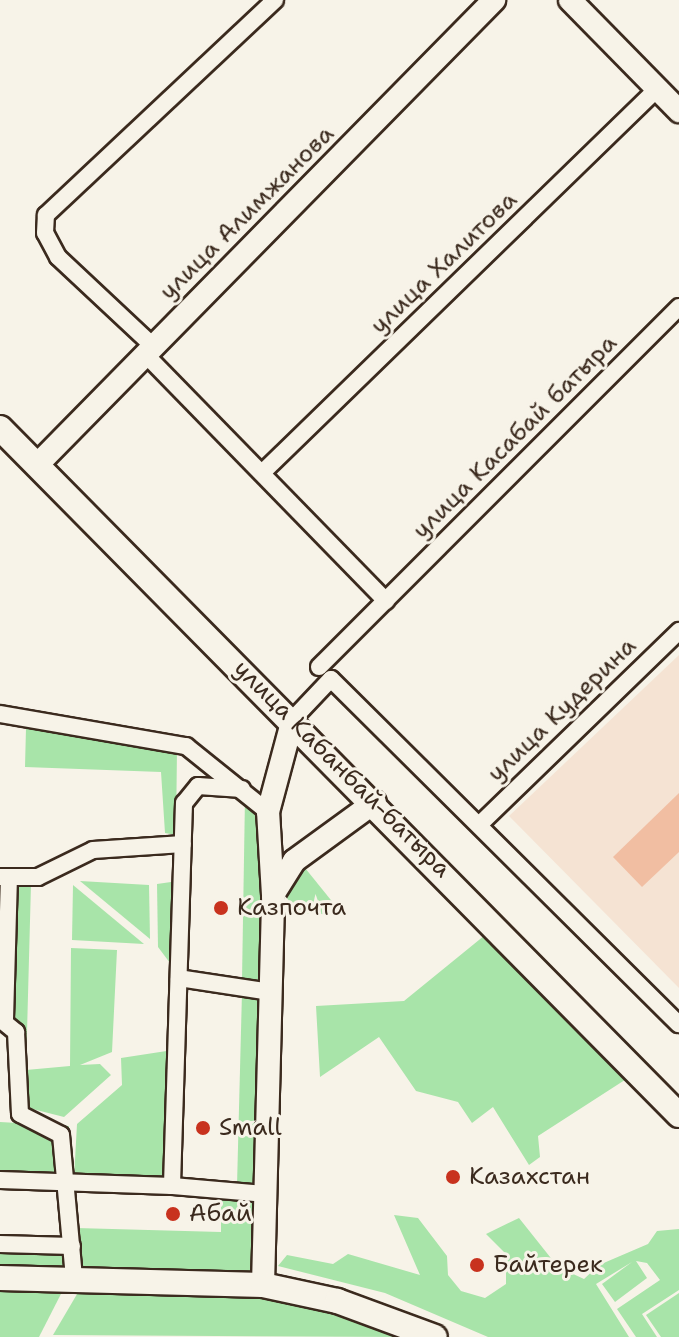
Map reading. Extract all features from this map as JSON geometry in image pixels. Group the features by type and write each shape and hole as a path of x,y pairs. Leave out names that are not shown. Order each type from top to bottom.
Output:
{"main road":[{"name":"улица Кабанбай-батыра","path":"0,428 293,719 677,1110"},
{"path":"0,1278 263,1285 337,1301 435,1337"}],"street":[{"path":"275,0 46,215 45,233 58,257 386,601"},
{"name":"улица Алимжанова","path":"38,464 494,0"},
{"path":"570,0 679,111"},
{"name":"улица Халитова","path":"264,471 657,89"},
{"name":"улица Касабай батыра","path":"319,667 679,307"},
{"name":"улица Кудерина","path":"479,825 679,631"},
{"path":"263,1285 273,895 268,812 293,719 331,679 679,1024"},
{"path":"0,714 186,746 268,812"},
{"path":"172,1186 183,844 189,792 198,786 242,789"},
{"path":"273,895 294,861 375,802"},
{"path":"74,1279 69,1182 61,1135 20,1114 16,1032 2,1019 4,877 38,877 93,850 183,844"},
{"path":"179,978 271,992"},
{"path":"0,1071 17,1070"},
{"path":"0,1180 172,1186 265,1194"},
{"path":"0,1244 72,1246"}],"shaded area":[{"path":"679,655 679,988 509,816"}],"green space":[{"path":"26,728 177,749 176,835 165,833 161,772 25,767"},
{"path":"245,797 276,821 265,987 242,980"},
{"path":"301,863 343,915 276,912"},
{"path":"80,881 149,885 150,939"},
{"path":"178,881 173,967 158,947 157,884"},
{"path":"16,882 31,884 26,1070 70,1066 71,948 117,950 112,1052 80,1065 100,1064 111,1075 64,1117 9,1103"},
{"path":"73,885 144,944 72,940"},
{"path":"490,931 631,1076 538,1136 540,1157 529,1165 493,1107 472,1123 458,1102 416,1091 379,1037 320,1077 316,1006 404,1001"},
{"path":"242,992 267,996 259,1190 237,1186"},
{"path":"173,1050 168,1180 74,1178 77,1124 122,1085 121,1058"},
{"path":"0,1122 69,1126 67,1181 0,1178"},
{"path":"221,1196 261,1198 259,1281 77,1275 76,1228 221,1232"},
{"path":"394,1215 418,1218 447,1256 448,1275 461,1291 485,1298 506,1284 506,1254 486,1234 519,1218 558,1267 584,1279 599,1265 648,1244 657,1231 679,1229 679,1290 642,1314 657,1337 636,1337 617,1309 660,1280 647,1263 636,1261 647,1278 615,1302 602,1284 632,1262 596,1284 629,1337 488,1337 385,1293 278,1266 287,1255 333,1264 348,1254 420,1275"},
{"path":"0,1250 69,1251 68,1273 0,1273"},
{"path":"0,1288 64,1288 39,1337 0,1337"},
{"path":"80,1289 270,1293 406,1337 53,1335"},
{"path":"679,1293 679,1337 661,1337 646,1315"}],"building":[{"path":"679,793 679,852 642,887 613,857"}],"place":[{"name":"Казпочта","path":"221,908"},
{"name":"Small","path":"203,1128"},
{"name":"Казахстан","path":"453,1177"},
{"name":"Абай","path":"173,1214"},
{"name":"Байтерек","path":"477,1265"}]}
